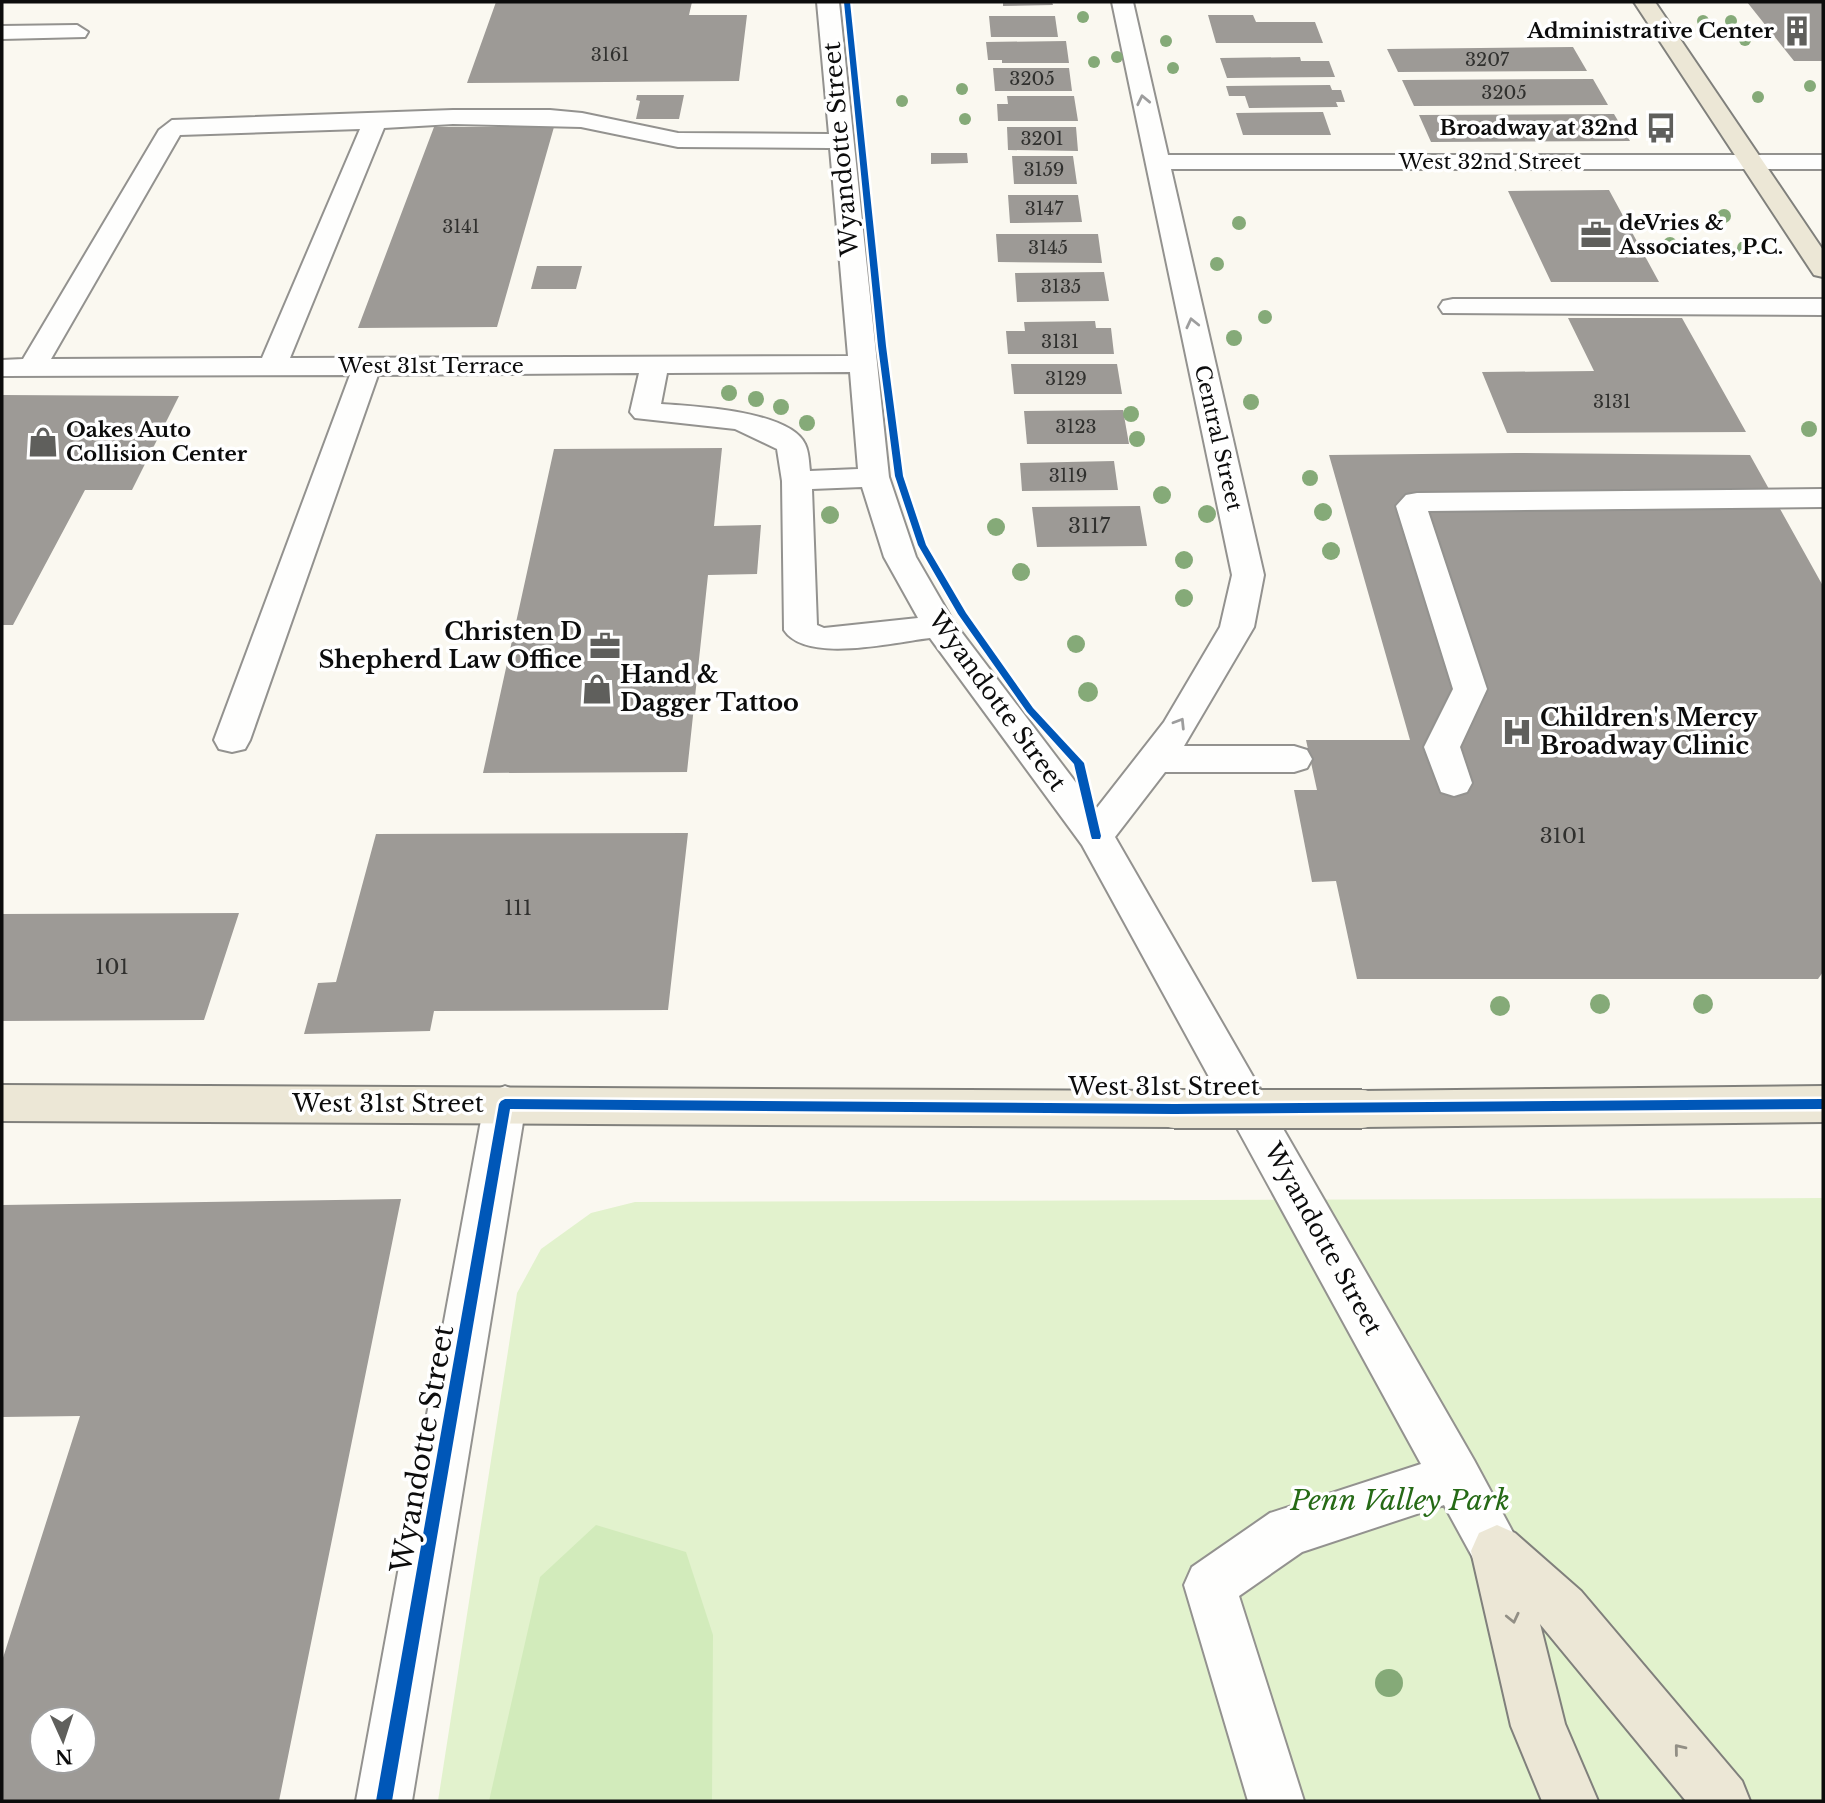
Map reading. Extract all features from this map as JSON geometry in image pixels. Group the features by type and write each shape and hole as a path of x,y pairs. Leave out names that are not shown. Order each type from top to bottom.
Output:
{"main road":[{"path":"1644,2 1823,269"},
{"name":"West 31st Street","path":"2,1103 1174,1109 1823,1104"},
{"path":"1497,1551 1538,1726 1570,1801"},
{"path":"1497,1551 1563,1609 1722,1801"}],"street":[{"name":"Wyandotte Street","path":"828,2 874,477 900,557 939,626 1096,836 1497,1551"},
{"name":"Central Street","path":"1096,836 1177,730 1237,627 1248,575 1122,2"},
{"path":"2,33 78,32"},
{"path":"32,368 171,130 194,124 550,117 582,120 618,130 678,140 841,141"},
{"path":"272,367 374,121"},
{"name":"West 32nd Street","path":"1156,162 1823,162"},
{"path":"1453,307 1823,307"},
{"name":"West 31st Terrace","path":"2,369 861,364"},
{"path":"654,365 645,412 748,421 772,429 791,444 797,481 802,630 820,639 939,626"},
{"path":"232,740 367,367"},
{"path":"797,481 874,477"},
{"path":"1454,783 1442,747 1470,688 1411,506 1417,502 1823,498"},
{"path":"1154,759 1294,760"},
{"name":"Wyandotte Street","path":"384,1801 505,1104"},
{"path":"1276,1801 1210,1585 1288,1531 1456,1476"}],"green space":[{"name":"Penn Valley Park","path":"1823,1198 1823,1801 438,1801 517,1293 541,1249 591,1213 635,1202"},
{"path":"596,1525 686,1552 713,1635 712,1801 489,1801 540,1577"}],"building":[{"path":"496,2 692,2 689,15 747,15 739,81 467,83"},
{"path":"1003,2 1052,2 1053,5 1003,6"},
{"name":"Administrative Center","path":"1747,2 1823,2 1823,61 1794,61"},
{"path":"1208,15 1253,15 1256,22 1315,22 1323,43 1216,43"},
{"path":"989,16 1055,16 1058,37 991,37"},
{"path":"1066,41 1069,63 1002,63 1002,60 988,60 986,42"},
{"path":"1573,47 1587,71 1398,72 1387,49"},
{"path":"1300,57 1301,61 1329,61 1335,77 1227,78 1220,58"},
{"path":"993,68 1069,68 1072,91 995,91"},
{"path":"1593,79 1608,105 1414,106 1402,80"},
{"path":"1330,85 1332,90 1341,90 1345,102 1336,102 1338,107 1249,108 1245,96 1229,96 1226,86"},
{"path":"637,95 684,95 679,119 636,119 640,101 636,100"},
{"path":"1007,96 1074,96 1078,121 998,121 997,104 1008,104"},
{"path":"1323,112 1331,135 1243,135 1236,113"},
{"path":"1614,114 1630,141 1431,142 1419,115"},
{"path":"434,127 554,127 497,327 358,328"},
{"path":"1007,127 1076,127 1078,151 1008,150"},
{"path":"931,153 967,153 968,163 931,164"},
{"path":"1012,156 1073,156 1077,184 1014,184"},
{"path":"1609,190 1659,282 1551,282 1508,191"},
{"path":"1008,195 1078,195 1082,222 1010,223"},
{"path":"996,234 1098,234 1102,263 998,262"},
{"path":"537,266 582,266 576,289 531,289"},
{"path":"1104,272 1109,301 1017,302 1015,273"},
{"path":"1568,318 1682,318 1746,432 1507,433 1482,372 1594,371"},
{"path":"1095,321 1096,328 1111,328 1114,354 1008,354 1006,331 1025,331 1024,322"},
{"path":"1011,364 1117,364 1122,394 1014,394"},
{"path":"2,395 179,396 132,490 85,490 13,625 2,625"},
{"path":"1123,410 1129,444 1027,444 1024,411"},
{"path":"722,448 714,526 761,525 757,574 708,575 687,772 483,773 554,449"},
{"name":"Children's Mercy Broadway Clinic","path":"1329,455 1750,455 1823,586 1823,972 1818,979 1357,979 1336,881 1312,882 1294,790 1317,790 1306,740 1410,740"},
{"path":"1114,461 1118,490 1022,491 1020,463"},
{"path":"1140,506 1147,546 1037,547 1032,507"},
{"path":"688,833 668,1010 434,1011 430,1031 304,1034 318,983 336,982 376,834"},
{"path":"239,913 204,1020 2,1021 2,914"},
{"path":"401,1199 279,1801 2,1801 2,1661 80,1416 2,1417 2,1205"}],"cycle path":[{"path":"847,2 882,346 899,476 922,545 962,614 1030,710 1079,763 1096,836"},
{"path":"384,1801 505,1104 1174,1109 1823,1104"}],"place":[{"name":"Administrative Center","path":"1797,31"},
{"name":"Broadway at 32nd","path":"1661,128"},
{"name":"deVries & Associates, P.C.","path":"1596,235"},
{"name":"Oakes Auto Collision Center","path":"43,442"},
{"name":"Christen D Shepherd Law Office","path":"605,646"},
{"name":"Hand & Dagger Tattoo","path":"597,689"},
{"name":"Children's Mercy Broadway Clinic","path":"1517,732"}]}
